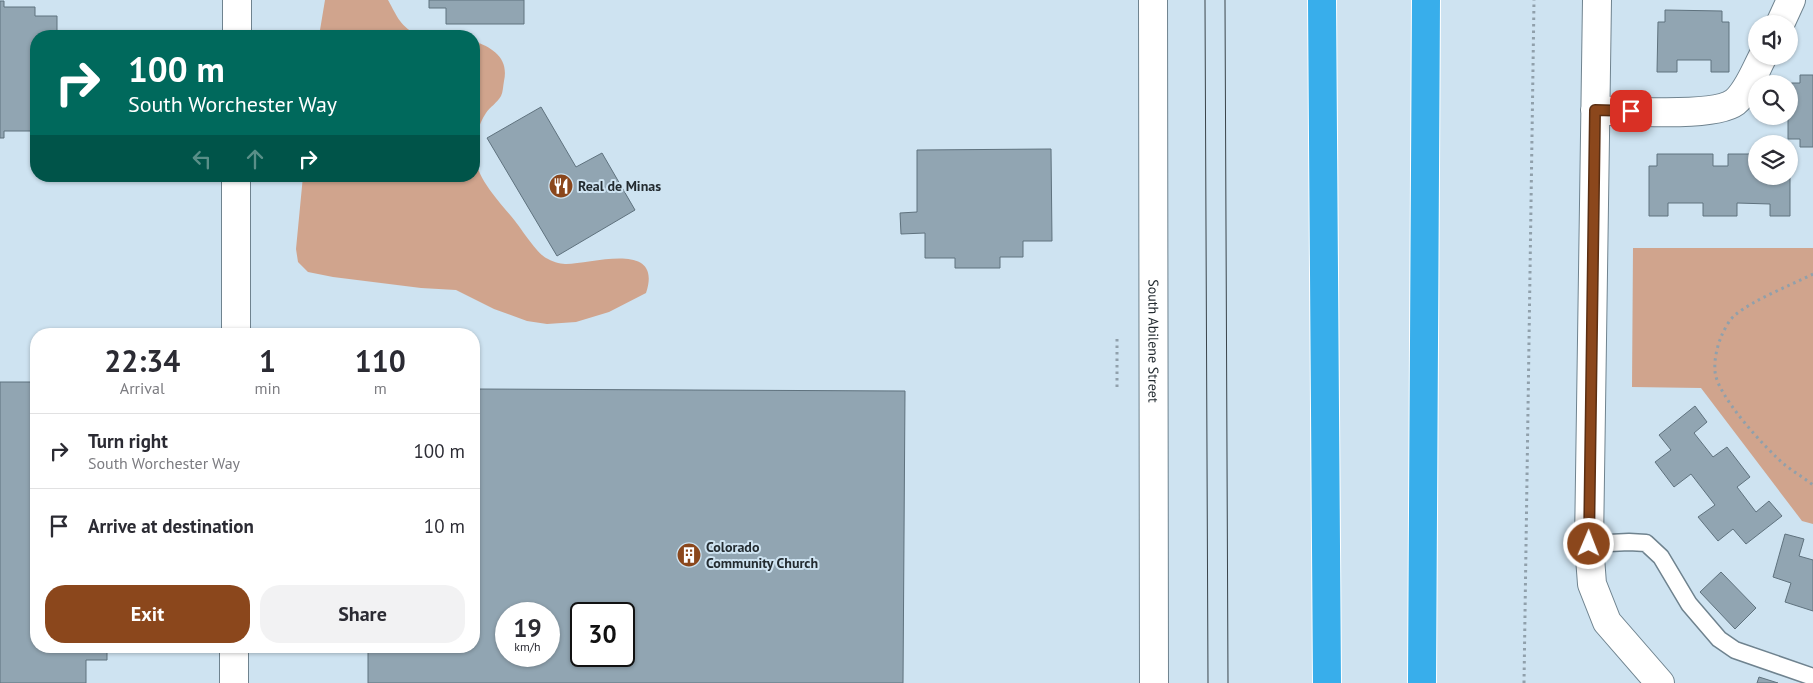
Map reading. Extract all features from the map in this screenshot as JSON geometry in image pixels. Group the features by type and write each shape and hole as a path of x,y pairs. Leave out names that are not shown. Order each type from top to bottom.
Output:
{"highway":[{"path":"1309,0 1324,213"},
{"path":"1322,0 1327,683"},
{"path":"1422,683 1426,0"}],"street":[{"path":"237,0 237,30"},
{"name":"South Abilene Street","path":"1153,0 1154,683"},
{"path":"1597,0 1589,544 1592,584 1608,622 1651,680"},
{"path":"1784,15 1791,0"},
{"path":"1595,110 1685,112 1726,106 1741,95 1758,65"},
{"path":"236,182 236,328"},
{"path":"234,653 234,683"}],"lane":[{"path":"1589,544 1646,543 1661,557 1686,598 1719,640 1735,650 1813,677"}],"path":[{"path":"1524,683 1534,0"},
{"path":"1813,274 1734,316 1724,330 1719,343 1714,372 1719,388 1755,434 1784,464 1813,485"},
{"path":"1117,339 1117,391"}],"shaded area":[{"path":"325,0 388,0 397,17 410,30 320,30"},
{"path":"480,44 498,55 502,60 505,73 501,96 483,118 480,125"},
{"path":"480,174 489,189 534,246 546,258 565,264 606,259 635,260 644,266 649,276 646,293 609,312 576,322 547,324 527,321 494,309 456,290 421,288 308,272 298,262 296,249 302,182 480,182"},
{"path":"1633,248 1813,248 1813,524 1802,521 1701,388 1632,387"}],"building":[{"path":"429,0 524,0 524,24 446,24 446,8 429,8"},
{"path":"0,1 4,1 4,7 35,7 35,16 57,16 57,30 30,30 30,131 4,131 4,138 0,138"},
{"path":"1665,10 1722,11 1722,22 1729,22 1729,72 1711,72 1711,60 1677,60 1677,72 1657,72 1658,22 1665,22"},
{"path":"1800,75 1813,75 1813,147 1800,147 1798,135 1788,135 1788,125 1798,125 1798,83 1800,83"},
{"path":"541,107 576,167 602,153 635,210 557,256 487,138"},
{"path":"1051,149 1052,241 1023,241 1023,257 1000,257 1000,268 955,268 955,258 925,258 925,233 901,234 900,213 917,212 917,150"},
{"path":"1657,154 1713,154 1713,166 1728,166 1728,154 1748,154 1748,185 1790,185 1790,216 1770,216 1770,204 1737,203 1737,216 1703,216 1703,203 1668,203 1668,216 1649,216 1649,166 1657,166"},
{"path":"0,382 30,382 30,653 107,653 107,660 86,660 86,683 0,683"},
{"name":"Colorado Community Church","path":"480,389 905,391 903,683 368,683 368,653 480,653"},
{"path":"1695,406 1707,422 1694,433 1713,457 1727,447 1750,477 1737,487 1756,512 1769,501 1782,516 1746,544 1733,529 1718,541 1698,517 1715,505 1691,474 1674,487 1655,462 1671,450 1659,435"},
{"path":"1785,534 1804,539 1799,556 1813,560 1813,611 1785,602 1791,583 1773,577"},
{"path":"1721,572 1756,608 1735,629 1700,592"},
{"path":"1759,677 1778,683 1757,683"}],"tram line":[{"path":"1205,0 1208,683"},
{"path":"1225,0 1228,683"}],"place":[{"name":"Real de Minas","path":"561,186"},
{"name":"Colorado Community Church","path":"689,555"}],"route":[{"path":"1589,544 1595,110 1631,111"}]}
